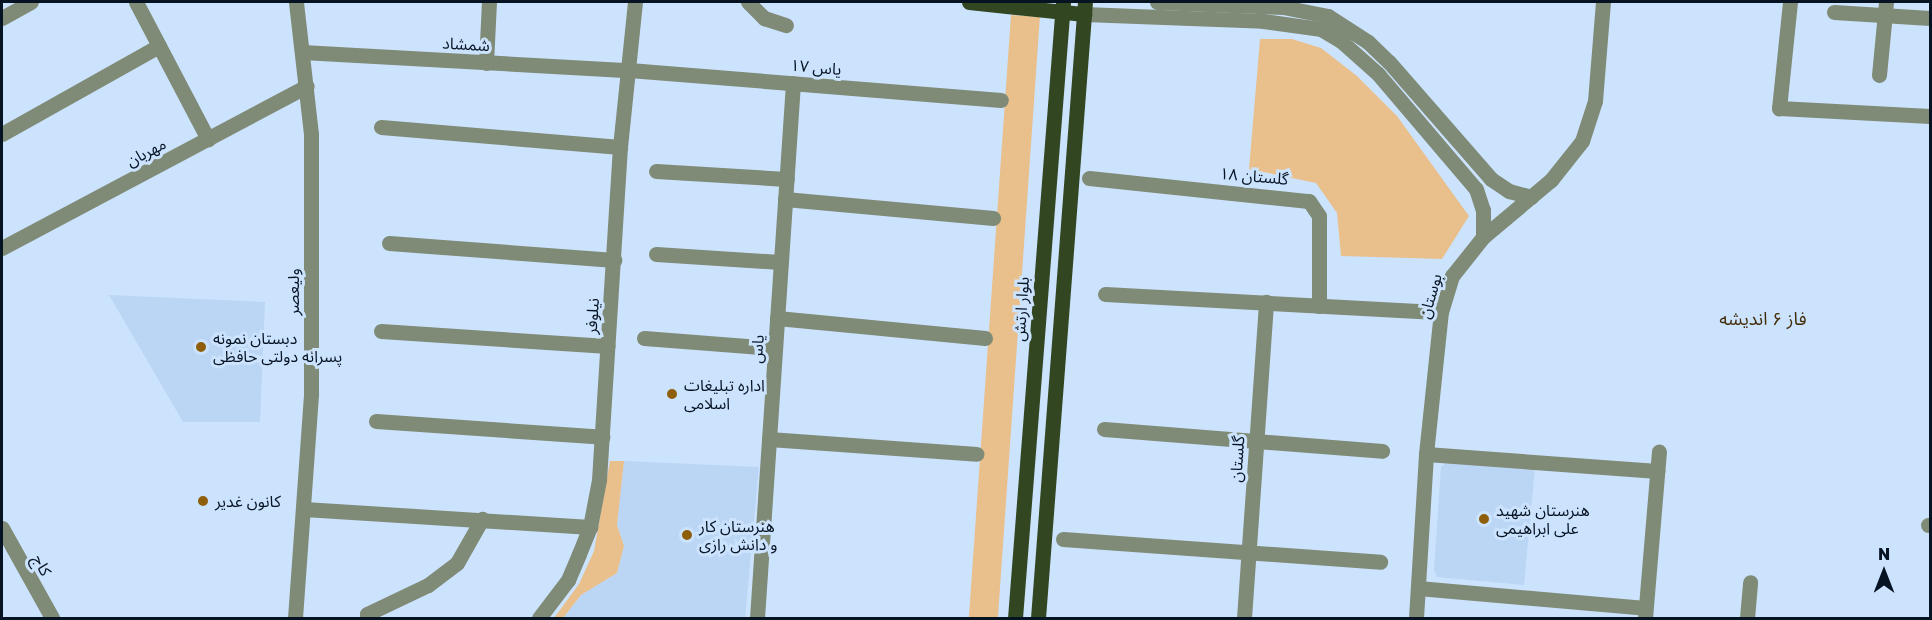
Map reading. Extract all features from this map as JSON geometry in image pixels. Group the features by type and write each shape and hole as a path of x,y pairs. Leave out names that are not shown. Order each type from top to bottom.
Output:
{"main road":[{"path":"969,2 1085,8 1046,540 1038,618"},
{"name":"بلوار ارتش","path":"1015,618 1062,7"},
{"path":"1022,538 1046,540"}],"street":[{"path":"2,18 32,2"},
{"path":"136,2 208,139"},
{"name":"ولیعصر","path":"295,618 311,394 311,134 296,2"},
{"path":"486,63 489,2"},
{"name":"نیلوفر","path":"539,618 568,580 590,526 602,437 620,147 635,2"},
{"path":"748,2 764,18 786,25"},
{"path":"1157,2 1283,7 1328,16 1368,42 1389,62 1464,163 1483,210 1483,237"},
{"name":"بوستان","path":"1416,618 1426,454 1441,312 1452,276 1483,237 1531,197 1571,159 1589,123 1599,74 1603,2"},
{"path":"1790,2 1779,108 1930,116"},
{"path":"1085,8 1263,21 1321,29 1366,62 1464,163 1509,190 1531,197"},
{"path":"1879,75 1886,8"},
{"path":"1834,12 1886,8 1930,18"},
{"path":"2,134 159,46"},
{"name":"شمشاد","path":"302,52 628,70"},
{"name":"یاس ۱۷","path":"628,70 1002,100"},
{"name":"یاس","path":"757,618 793,83"},
{"name":"مهربان","path":"2,248 307,86"},
{"path":"381,128 620,147"},
{"path":"656,171 787,179"},
{"name":"گلستان ۱۸","path":"1089,178 1309,201 1319,216 1319,306"},
{"path":"785,199 993,218"},
{"path":"388,243 614,261"},
{"path":"656,254 781,262"},
{"path":"1105,294 1441,312"},
{"name":"گلستان","path":"1244,618 1266,302"},
{"path":"777,318 985,338"},
{"path":"381,331 608,346"},
{"path":"644,338 775,348"},
{"path":"376,421 602,437"},
{"path":"1104,429 1382,451"},
{"path":"769,439 976,454"},
{"path":"1418,588 1645,613 1659,452"},
{"path":"1426,454 1657,471"},
{"path":"304,510 590,526"},
{"path":"368,618 368,614 429,585 457,563 482,519"},
{"name":"کاج","path":"3,533 51,618"},
{"path":"1063,539 1380,562"},
{"path":"1747,618 1750,582"}],"shaded area":[{"path":"1011,15 1040,17 998,618 969,618"},
{"path":"1260,39 1292,39 1321,48 1357,76 1397,116 1469,216 1442,259 1341,256 1337,213 1316,183 1249,169"},
{"name":"دبستان نمونه پسرانه دولتی حافظی","path":"109,295 265,302 260,422 183,422"},
{"name":"هنرستان شهید علی ابراهیمی","path":"1452,459 1535,467 1524,585 1437,577 1434,570 1441,467"},
{"path":"610,461 624,461 617,525 624,546 617,573 581,595 563,618 554,618 579,584 594,551"},
{"name":"هنرستان کار و دانش رازی","path":"624,461 759,467 745,618 563,618 581,595 617,573 624,546 617,525"}],"place":[{"name":"دبستان نمونه پسرانه دولتی حافظی","path":"201,347"},
{"name":"اداره تبلیغات اسلامی","path":"672,394"},
{"name":"کانون غدیر","path":"203,501"},
{"name":"هنرستان شهید علی ابراهیمی","path":"1484,519"},
{"name":"هنرستان کار و دانش رازی","path":"687,535"}],"district":[{"name":"فاز ۶ اندیشه","path":"1763,318"}]}
